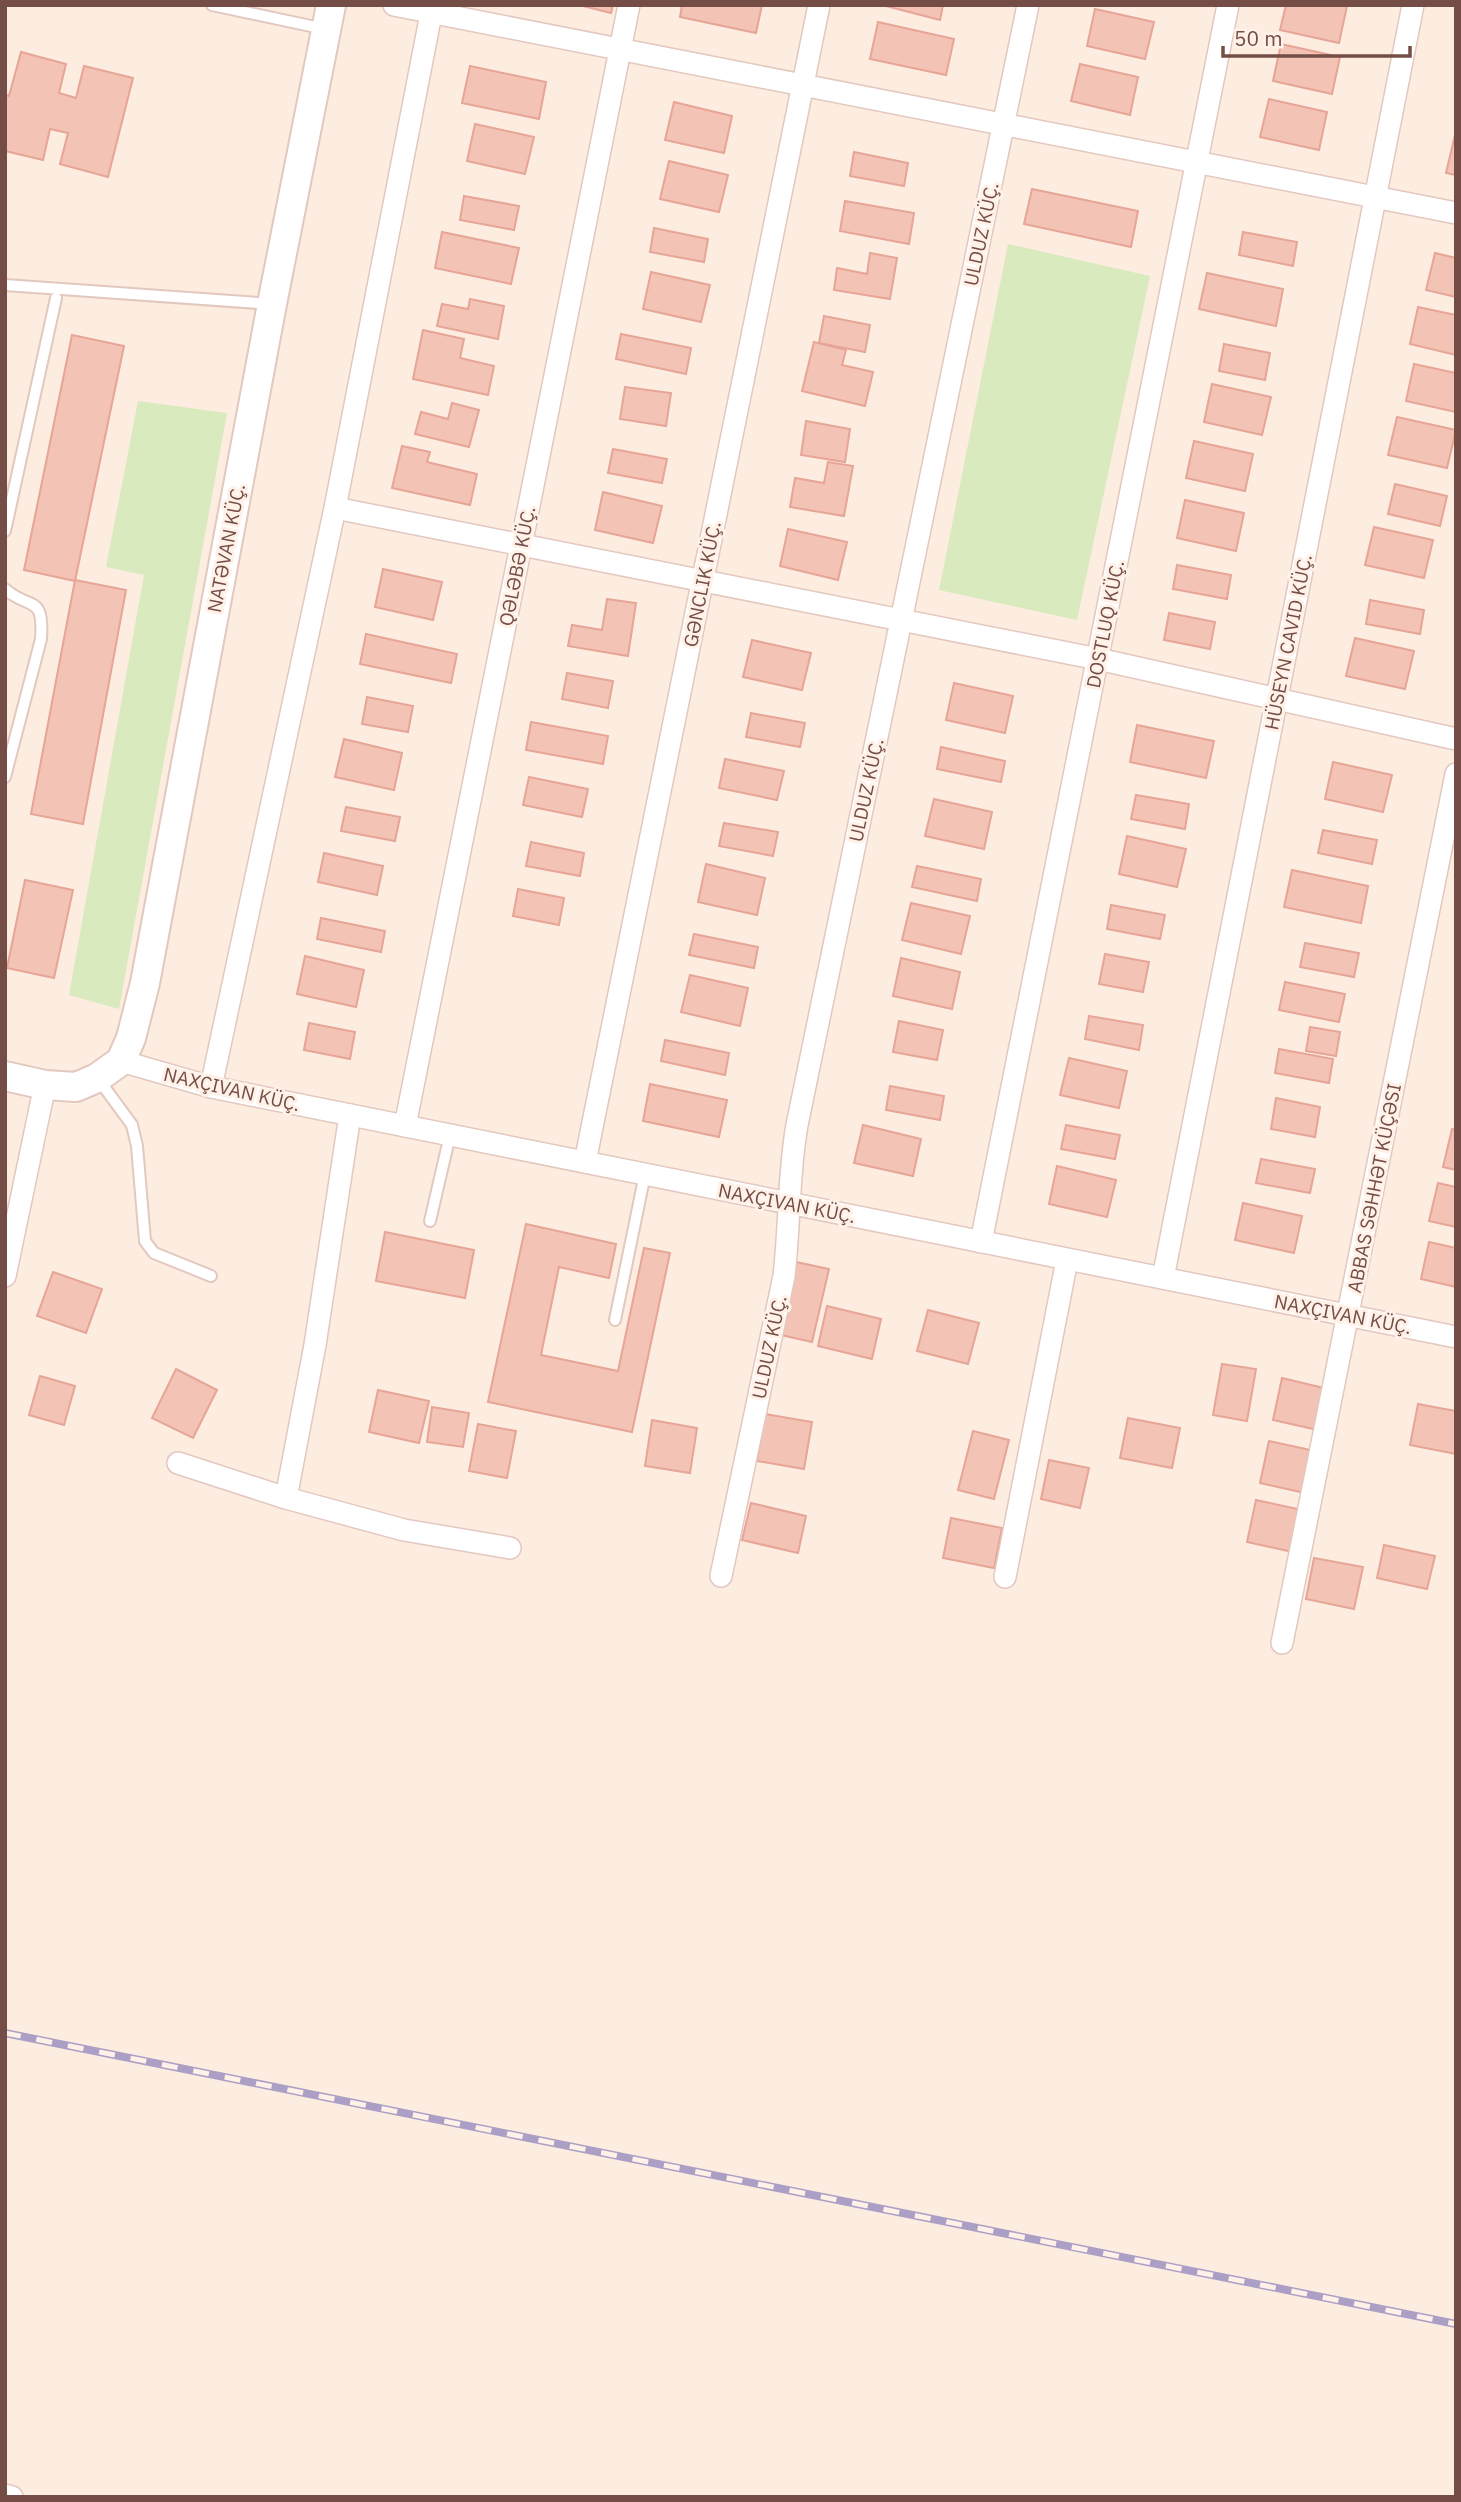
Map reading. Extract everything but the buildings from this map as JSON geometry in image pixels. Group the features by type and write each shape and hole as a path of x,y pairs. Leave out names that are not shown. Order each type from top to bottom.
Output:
{"street":[{"path":"394,5 1456,213"},
{"name":"QƏLƏBƏ KÜÇ.","path":"405,1126 629,5"},
{"name":"GƏNCLIK KÜÇ.","path":"585,1162 819,5"},
{"name":"ULDUZ KÜÇ.","path":"721,1576 784,1276 791,1158 797,1125 1028,5"},
{"name":"DOSTLUQ KÜÇ.","path":"981,1242 1228,5"},
{"name":"HÜSEYN CAVID KÜÇ.","path":"1163,1278 1413,5"},
{"path":"211,1087 335,508 431,14"},
{"name":"NATƏVAN KÜÇ.","path":"121,1061 131,1038 145,983 328,17"},
{"path":"335,508 1098,659 1456,739"},
{"name":"ABBAS SƏHHƏT KÜÇƏSI","path":"1282,1643 1456,774"},
{"path":"5,1076 45,1085 76,1087 97,1078 121,1061 211,1087 1456,1336"},
{"path":"5,1276 45,1085"},
{"path":"286,1499 315,1345 350,1115"},
{"path":"1005,1577 1068,1260"},
{"path":"178,1462 286,1499 404,1530 510,1548"},
{"path":"5,2495 12,2497"}],"lane":[{"path":"212,5 328,17"},
{"path":"5,285 272,304"},
{"path":"5,531 56,298"},
{"path":"5,589 6,592 35,603 43,618 41,639 5,777"},
{"path":"97,1078 132,1125 137,1146 145,1241 154,1253 211,1276"},
{"path":"430,1220 450,1135"},
{"path":"615,1320 645,1174"}],"green space":[{"path":"1008,244 1150,276 1077,620 939,590"},
{"path":"138,401 227,413 119,1009 69,995 144,575 106,567"}],"railway":[{"path":"5,2033 1456,2324"}]}
